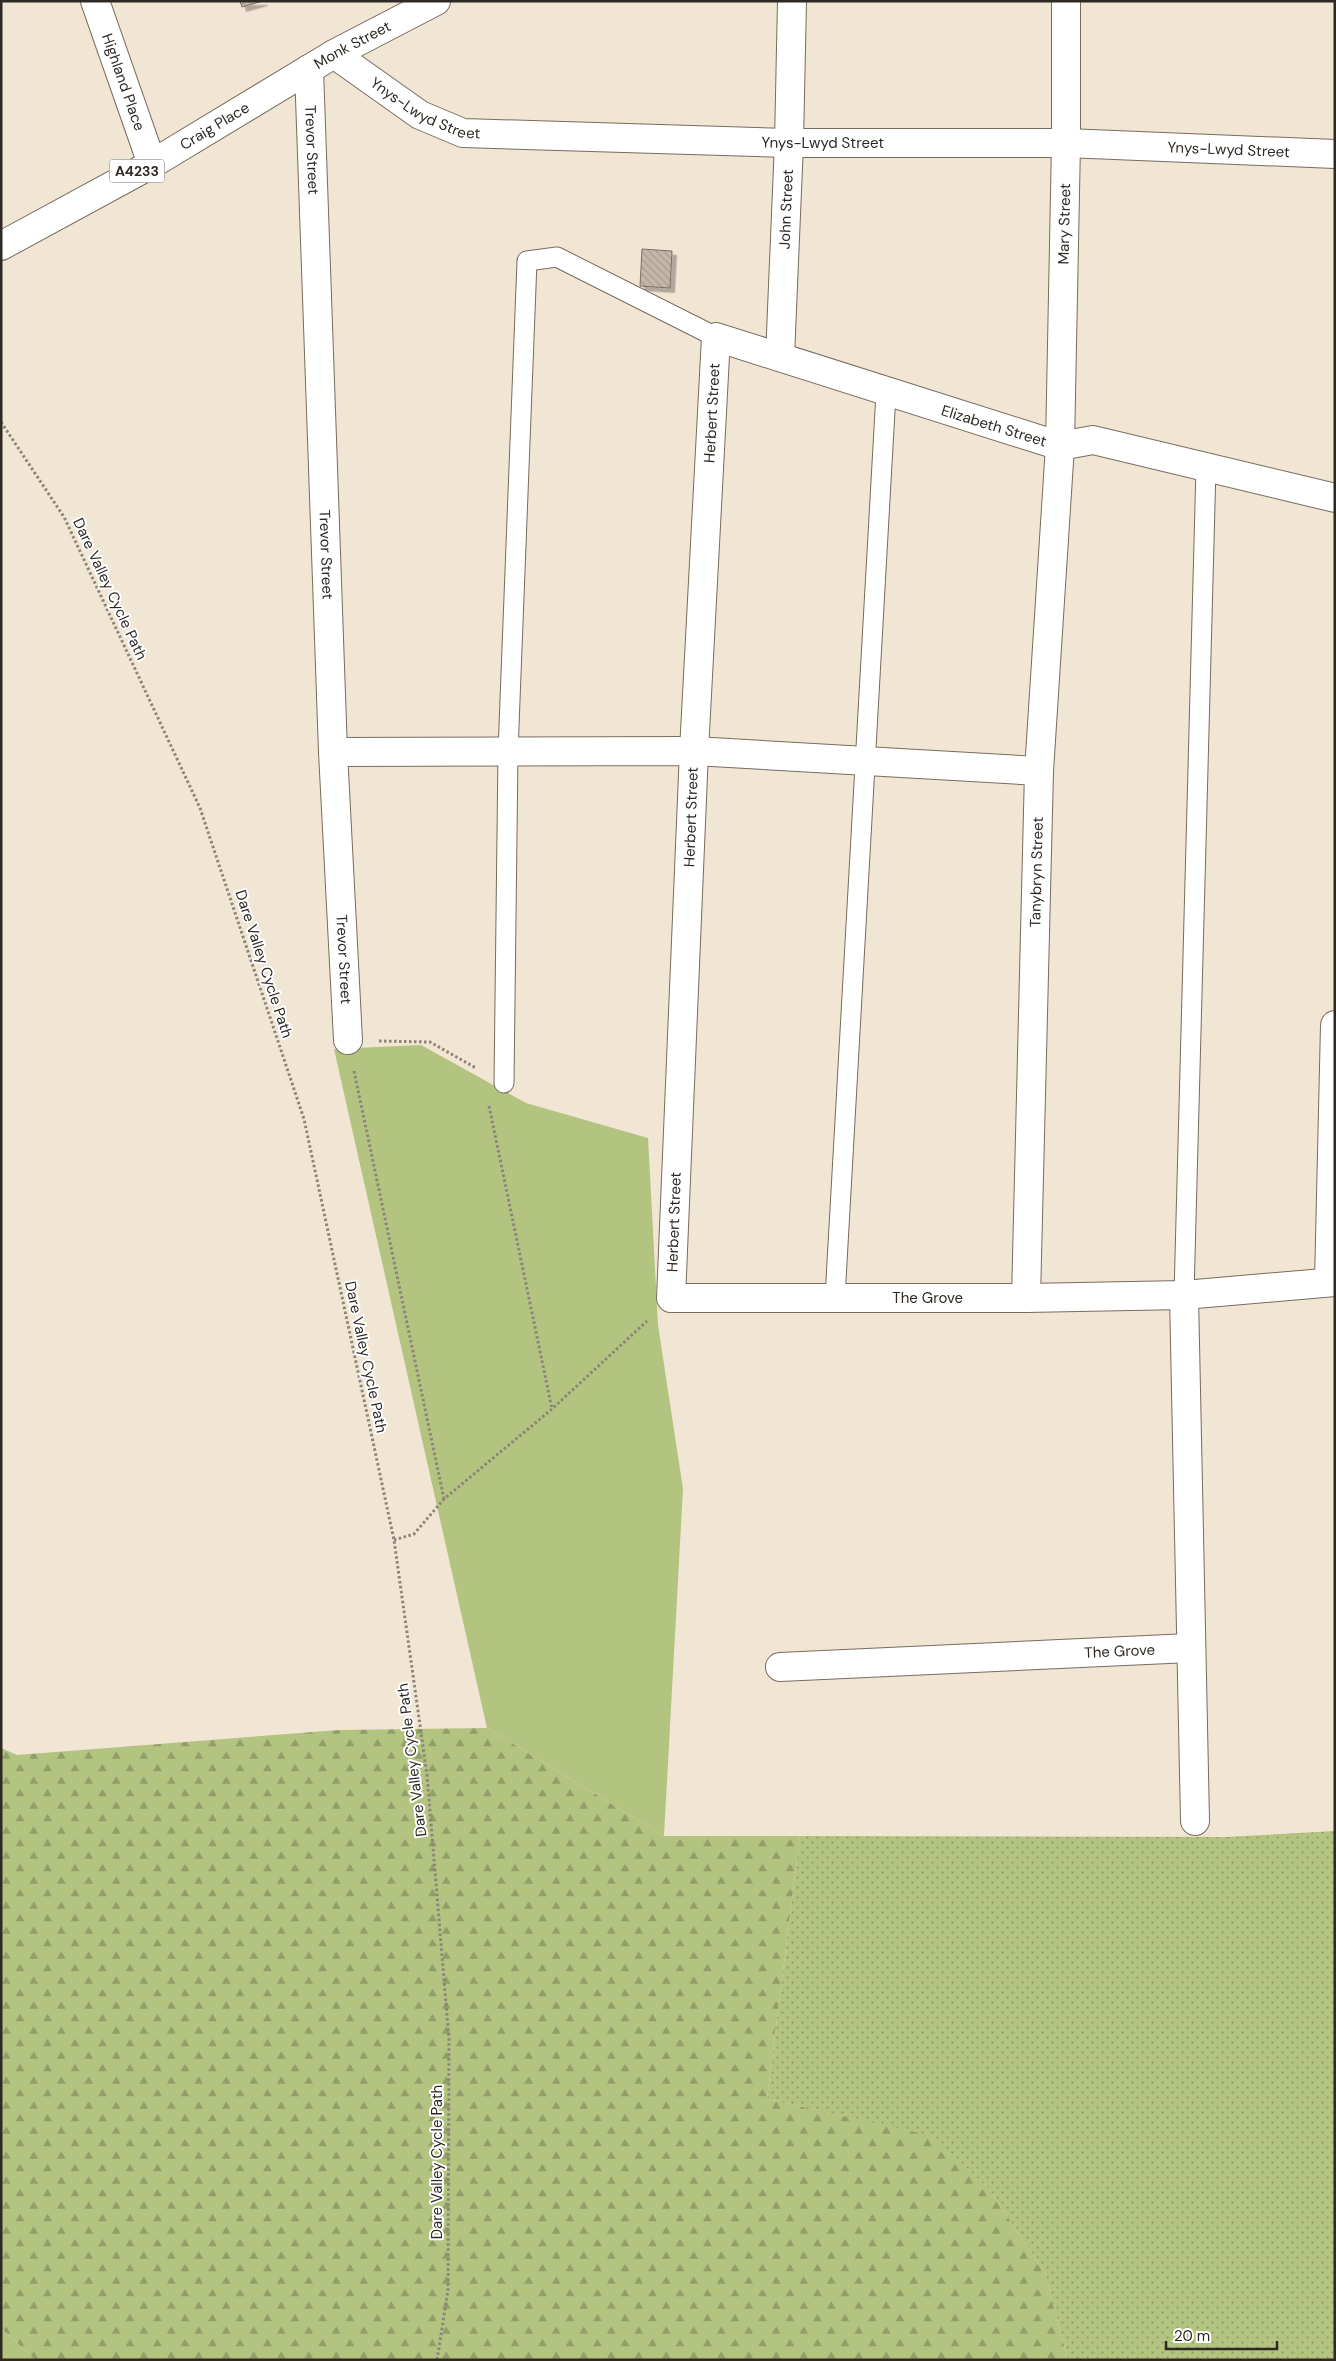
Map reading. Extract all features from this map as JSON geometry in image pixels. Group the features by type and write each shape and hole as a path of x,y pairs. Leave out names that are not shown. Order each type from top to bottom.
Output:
{"street":[{"name":"Highland Place","path":"95,1 152,164"},
{"name":"Monk Street","path":"271,92 334,54 436,1"},
{"name":"John Street","path":"780,358 789,143 792,1"},
{"name":"Mary Street","path":"1060,446 1066,143 1066,1"},
{"name":"Ynys-Lwyd Street","path":"334,54 420,115 464,134 789,143 1066,143 1335,154"},
{"name":"Trevor Street","path":"310,69 333,752 348,1040"},
{"name":"Craig Place","path":"1,246 152,164 271,92"},
{"name":"Elizabeth Street","path":"716,337 886,393 1060,446 1092,440 1335,498"},
{"name":"Herbert Street","path":"671,1298 694,751 716,337"},
{"name":"Tanybryn Street","path":"1026,1298 1039,771 1060,446"},
{"path":"333,752 694,751 1039,771"},
{"path":"1332,1282 1335,1025"},
{"name":"The Grove","path":"671,1298 1026,1298 1184,1295 1332,1282"},
{"path":"1184,1295 1195,1820"},
{"name":"The Grove","path":"780,1667 1190,1648"}],"lane":[{"path":"504,1083 508,752 527,261 557,257 716,337"},
{"path":"836,1298 886,393"},
{"path":"1184,1295 1206,467"}],"path":[{"name":"Dare Valley Cycle Path","path":"1,422 64,517 200,808 304,1119 394,1540 427,1775 449,2040 448,2290 437,2360"},
{"path":"444,1499 348,1040 430,1042 504,1083"},
{"path":"488,1104 552,1409"},
{"path":"394,1540 414,1534 444,1499 552,1409 671,1298"}],"green space":[{"path":"421,1045 526,1103 648,1138 658,1325 683,1489 664,1836 487,1728 334,1049"},
{"path":"487,1728 664,1836 800,1836 767,2099 932,2135 989,2189 1045,2273 1068,2360 35,2360 1,2328 1,1748 17,1755 339,1730"},
{"path":"1335,1831 1335,2360 1068,2360 1045,2273 989,2189 932,2136 767,2099 800,1836 1226,1837"},
{"path":"1,2328 35,2360 1,2360"}],"building":[{"path":"240,1 263,1 242,7"},
{"path":"642,249 672,251 670,288 640,286"}]}
